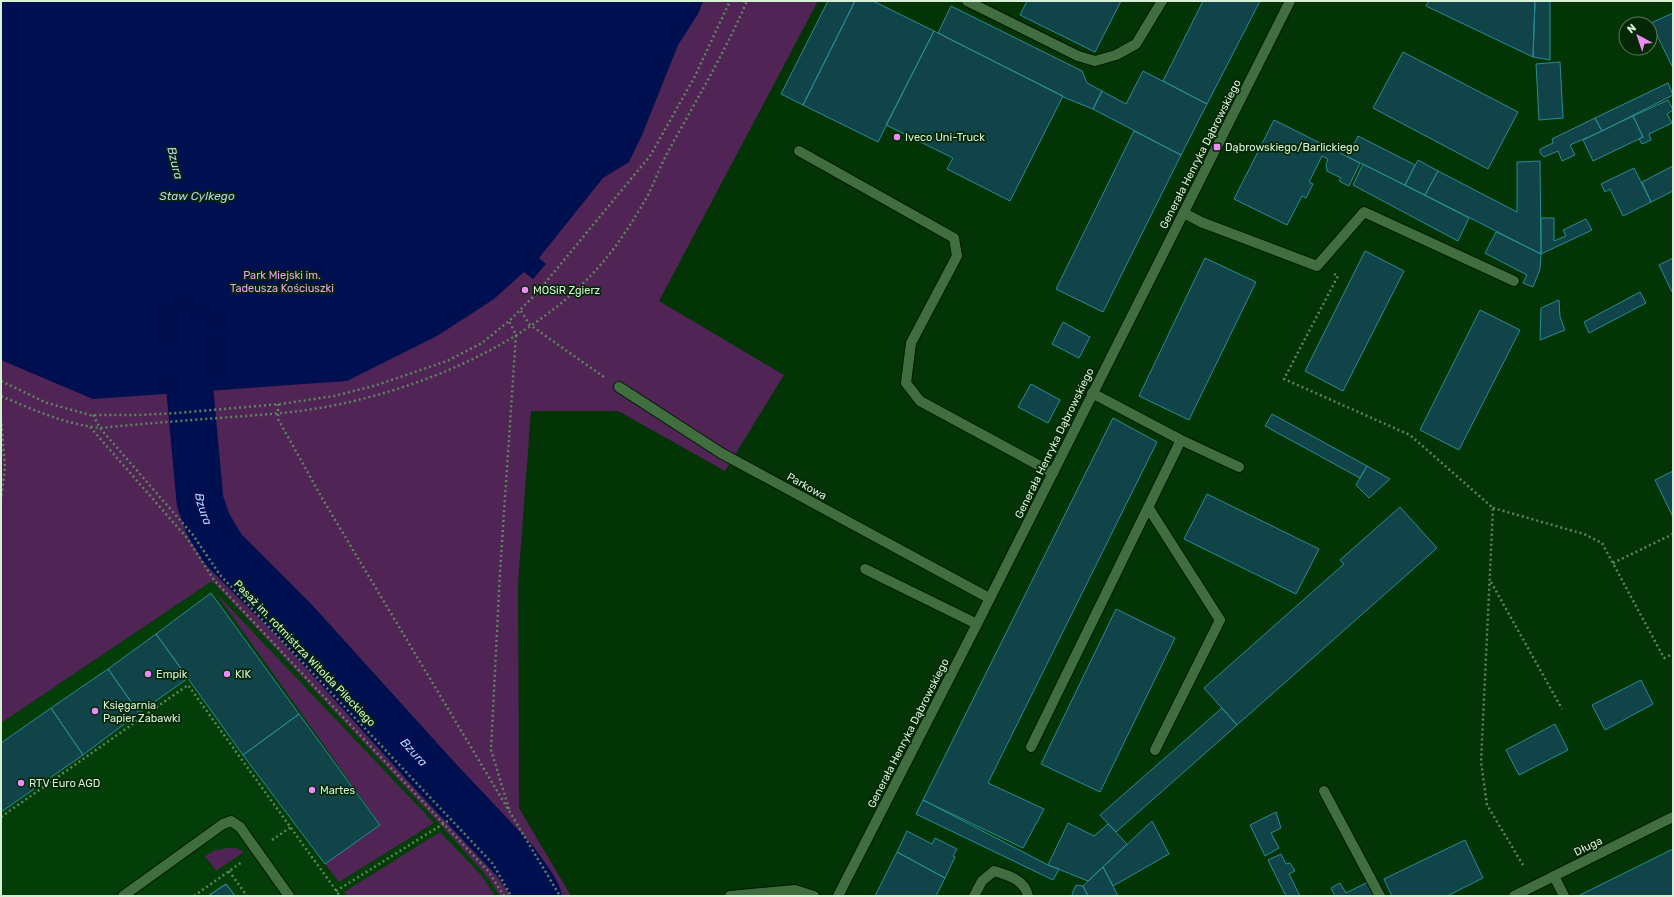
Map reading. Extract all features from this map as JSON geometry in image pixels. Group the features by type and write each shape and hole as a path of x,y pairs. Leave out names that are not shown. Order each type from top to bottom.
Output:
{"street":[{"path":"967,1 1078,56 1096,61 1116,55 1136,44 1162,1"},
{"name":"Generała Henryka Dąbrowskiego","path":"838,896 977,624 1290,1"},
{"path":"799,151 954,238 957,256 912,343 906,383 920,401 1053,473"},
{"path":"1184,213 1202,222 1317,266 1364,212 1514,280"},
{"name":"Parkowa","path":"619,387 721,453 989,598"},
{"path":"1092,393 1181,440 1239,467"},
{"path":"1031,747 1181,440"},
{"path":"1148,507 1220,620 1155,750"},
{"path":"865,569 977,624"},
{"path":"1324,790 1380,896"},
{"name":"Długa","path":"1514,896 1673,817"},
{"path":"123,896 223,824 231,821 240,827 289,896"},
{"path":"974,896 982,881 994,871 1012,876 1026,889 1028,896"},
{"path":"1554,876 1564,896"},
{"path":"730,896 795,890 814,896"}],"path":[{"path":"1,381 46,403 93,415 177,413 278,404 334,396 377,385 447,361 482,343 521,311 650,156 694,78 730,1"},
{"path":"1,396 79,426 100,428 278,414 335,405 379,395 423,382 462,365 516,335 563,302 590,276 621,239 647,197 668,151 713,72 747,1"},
{"path":"1317,266 1338,276 1284,379 1410,435 1493,508 1584,534 1602,544 1664,658 1673,654"},
{"path":"521,311 530,325 619,387"},
{"path":"509,321 516,335 500,572 491,750 511,813"},
{"path":"1,386 6,384"},
{"path":"278,404 278,419 322,498 560,896"},
{"name":"Pasaż im. rotmistrza Witolda Pileckiego","path":"93,415 100,428 193,535 220,575 493,864 512,896"},
{"path":"1,419 5,467 1,499"},
{"path":"89,426 186,538 214,580 489,872 504,896"},
{"path":"1493,508 1481,762 1487,805 1523,865"},
{"path":"1613,563 1673,534"},
{"path":"1490,582 1562,709"},
{"path":"1,817 188,685 340,896"},
{"path":"336,891 451,819"},
{"path":"229,871 247,896"}],"shaded area":[{"path":"212,581 437,821 485,874 500,896 1,896 1,723"}],"green space":[{"name":"Park Miejski im. Tadeusza Kościuszki","path":"1,1 818,1 659,301 784,375 725,471 618,411 531,411 518,584 519,808 571,896 500,896 485,874 437,821 212,581 1,723"},
{"path":"215,592 434,823 339,882 325,864 380,824"},
{"path":"440,832 481,875 495,896 347,896 344,892"},
{"path":"236,848 244,852 216,871 205,856 213,851"}],"water":[{"name":"Staw Cylkego","path":"1,1 703,1 698,14 678,45 642,135 629,162 603,178 539,258 546,264 533,279 524,272 494,299 437,336 347,381 93,399 1,360"}],"building":[{"path":"828,1 855,1 803,105 781,94"},
{"path":"855,1 873,1 934,31 878,142 803,105"},
{"path":"1027,1 1121,1 1095,52 1020,15"},
{"path":"1203,1 1260,1 1207,104 1163,81"},
{"path":"1429,1 1535,1 1533,57 1426,6"},
{"path":"1535,1 1550,1 1550,60 1533,57"},
{"path":"951,6 1082,71 1087,83 1102,91 1093,109 1068,99 938,33"},
{"path":"1673,13 1673,68 1658,37 1658,20"},
{"path":"934,31 1063,96 1010,201 947,169 953,158 886,125"},
{"path":"1403,52 1518,112 1488,169 1373,108"},
{"path":"1560,62 1563,118 1539,120 1536,64"},
{"path":"1143,71 1207,104 1181,155 1093,109 1102,91 1126,104"},
{"path":"1668,83 1673,95 1602,131 1595,118"},
{"path":"1668,100 1673,110 1667,114 1672,123 1649,134 1651,140 1642,144 1639,139 1643,137 1633,116"},
{"path":"1633,116 1643,137 1593,161 1583,140"},
{"path":"1595,118 1602,131 1570,145 1575,155 1562,161 1558,151 1544,157 1540,153 1540,149 1553,143 1552,139"},
{"path":"1274,120 1360,163 1349,186 1339,181 1341,178 1327,171 1326,164 1328,159 1322,156 1309,182 1313,184 1306,198 1302,196 1287,225 1234,199"},
{"path":"1134,131 1181,155 1103,312 1056,289"},
{"path":"1358,136 1415,165 1405,185 1348,157"},
{"path":"1418,160 1438,171 1425,195 1405,185"},
{"path":"1540,161 1541,254 1425,195 1438,171 1517,212 1517,162"},
{"path":"1363,164 1469,218 1458,241 1353,185"},
{"path":"1673,166 1673,191 1651,202 1642,182"},
{"path":"1634,168 1651,202 1623,216 1610,189 1605,192 1601,184"},
{"path":"1541,218 1554,218 1554,241 1566,236 1563,230 1586,219 1592,230 1541,254"},
{"path":"1496,232 1541,254 1540,269 1533,287 1523,283 1527,275 1485,253"},
{"path":"1365,251 1404,271 1343,391 1305,371"},
{"path":"1205,258 1256,282 1189,420 1139,396"},
{"path":"1673,258 1673,291 1672,292 1659,265"},
{"path":"1640,292 1646,303 1589,333 1584,322"},
{"path":"1559,300 1560,317 1565,330 1540,340 1541,308"},
{"path":"1480,310 1520,330 1459,450 1420,430"},
{"path":"1063,322 1090,337 1079,358 1052,344"},
{"path":"1031,384 1060,400 1048,423 1018,407"},
{"path":"1272,414 1367,466 1360,478 1265,426"},
{"path":"1113,418 1157,442 988,783 1044,809 1023,848 923,800"},
{"path":"1367,466 1390,479 1369,498 1356,485"},
{"path":"1673,471 1673,517 1655,480"},
{"path":"1207,494 1319,549 1296,594 1184,539"},
{"path":"1400,507 1437,548 1237,725 1204,688 1344,564 1340,560"},
{"name":"KIK","path":"211,593 299,714 243,755 156,634"},
{"path":"1116,609 1175,638 1100,792 1041,764"},
{"name":"Empik","path":"156,634 188,678 139,713 108,669"},
{"name":"Księgarnia Papier Zabawki","path":"108,669 139,713 83,755 51,708"},
{"path":"1641,680 1653,704 1605,730 1592,705"},
{"name":"RTV Euro AGD","path":"51,708 83,755 1,812 1,743"},
{"path":"1222,708 1237,725 1116,832 1100,815"},
{"name":"Martes","path":"299,714 380,825 325,864 243,755"},
{"path":"1555,724 1568,750 1519,775 1506,750"},
{"path":"923,800 1048,865 1059,869 1053,880 916,814"},
{"path":"1276,812 1281,828 1271,833 1279,848 1265,856 1250,825"},
{"path":"1152,821 1169,854 1113,886 1103,867"},
{"path":"1068,823 1094,836 1108,824 1127,844 1088,881 1048,865"},
{"path":"907,831 932,844 935,838 957,849 953,856 955,857 945,878 897,852"},
{"path":"1465,840 1483,878 1447,896 1392,896 1384,879"},
{"path":"1673,849 1673,896 1578,896"},
{"path":"897,852 945,878 936,896 875,896"},
{"path":"1281,854 1286,864 1290,863 1295,871 1289,874 1300,896 1286,896 1268,860"},
{"path":"1103,867 1118,896 1088,896 1083,886"},
{"path":"1368,882 1375,896 1335,896 1331,888 1340,883 1346,893"},
{"path":"226,884 235,896 208,896"},
{"path":"226,884 235,896 208,896"},
{"path":"1076,885 1083,886 1088,896 1073,896 1072,894"}],"waterway":[{"name":"Bzura","path":"188,327 190,392 200,501 208,524 223,549 295,621 437,778 515,861 538,896"}],"place":[{"name":"Iveco Uni-Truck","path":"897,137"},
{"name":"Dąbrowskiego/Barlickiego","path":"1217,147"},
{"name":"MOSiR Zgierz","path":"525,290"},
{"name":"Empik","path":"148,674"},
{"name":"KIK","path":"227,674"},
{"name":"Księgarnia Papier Zabawki","path":"95,711"},
{"name":"RTV Euro AGD","path":"21,783"},
{"name":"Martes","path":"312,790"}]}
